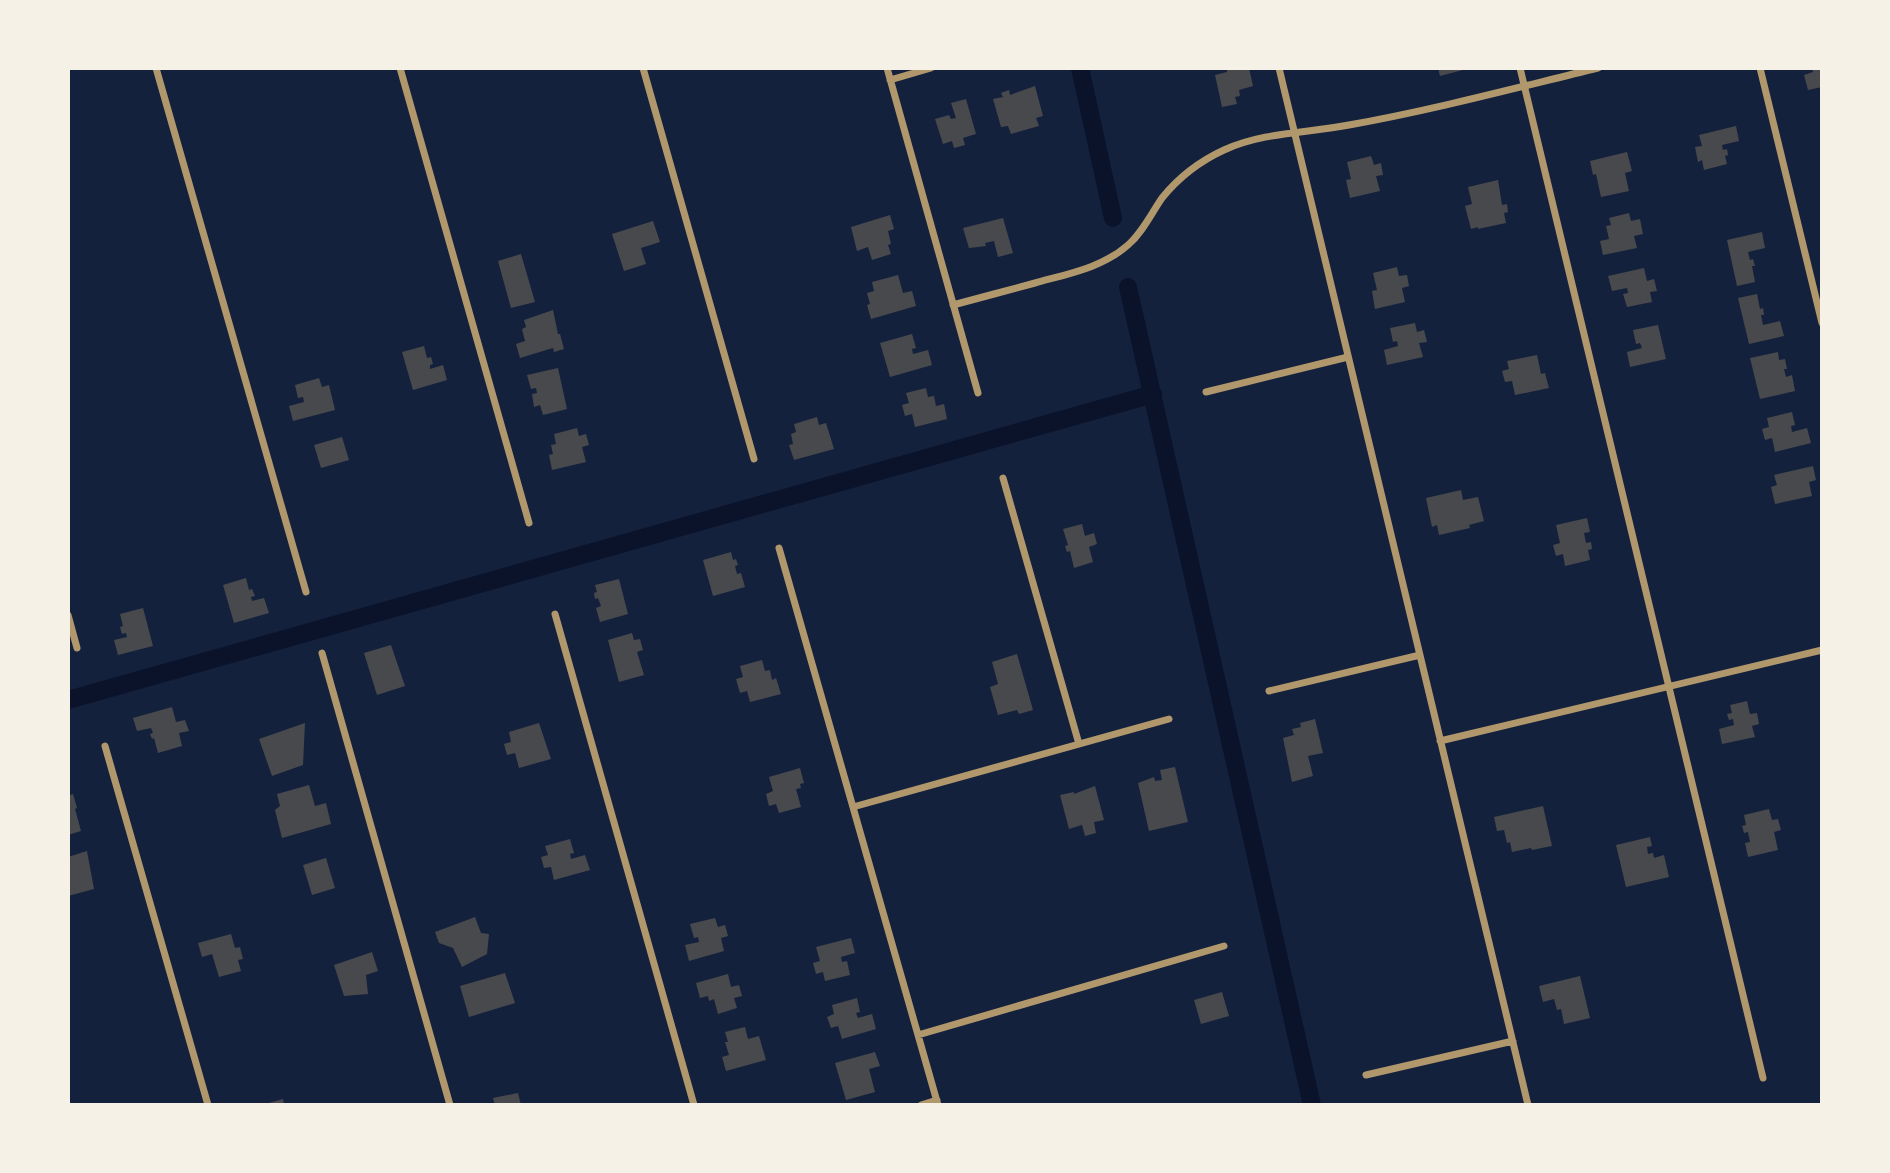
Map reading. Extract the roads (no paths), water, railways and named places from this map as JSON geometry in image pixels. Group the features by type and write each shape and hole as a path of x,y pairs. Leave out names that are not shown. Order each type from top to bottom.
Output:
{"street":[{"path":"156,68 306,592"},
{"path":"400,68 529,523"},
{"path":"643,68 754,458"},
{"path":"887,68 978,393"},
{"path":"890,80 930,68"},
{"path":"1279,68 1528,1105"},
{"path":"1520,68 1763,1078"},
{"path":"953,305 1082,270 1115,255 1130,244 1176,183 1208,157 1243,142 1348,126 1430,109 1598,68"},
{"path":"1760,68 1822,323"},
{"path":"1206,392 1348,358"},
{"path":"1003,478 1079,744"},
{"path":"779,548 937,1102 921,1105"},
{"path":"555,614 694,1105"},
{"path":"68,615 77,648"},
{"path":"1440,741 1822,650"},
{"path":"322,653 450,1105"},
{"path":"1269,691 1420,655"},
{"path":"853,807 1169,719"},
{"path":"105,746 208,1105"},
{"path":"918,1035 1224,946"},
{"path":"1366,1075 1513,1041"}],"waterway":[{"path":"1080,68 1113,218"},
{"path":"1128,287 1312,1105"},
{"path":"68,700 1153,394"}]}
